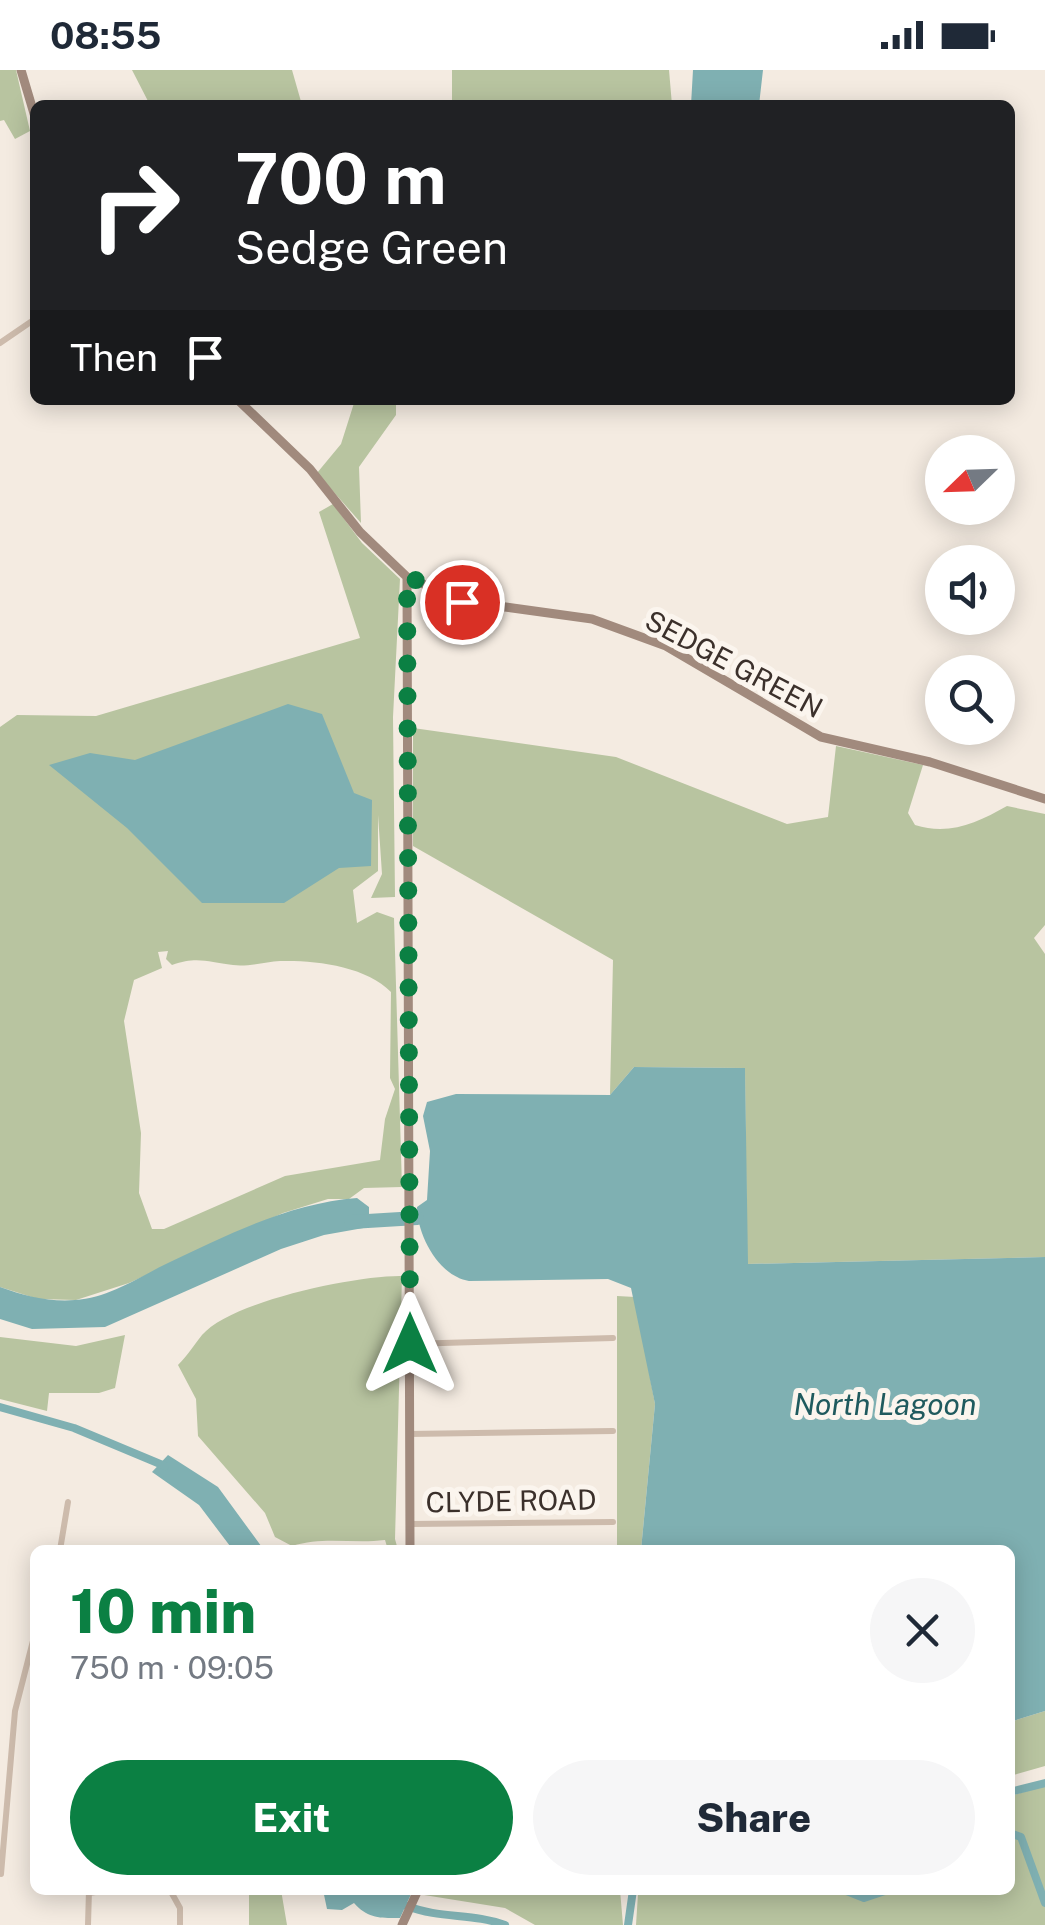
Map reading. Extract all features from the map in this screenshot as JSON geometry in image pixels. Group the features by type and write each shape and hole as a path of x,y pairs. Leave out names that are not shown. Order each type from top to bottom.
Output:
{"street":[{"path":"22,70 30,100"},
{"path":"0,343 30,322"},
{"name":"SEDGE GREEN","path":"243,405 310,469 360,532 407,576 462,602 592,619 666,646 822,736 930,762 1045,799"},
{"path":"407,576 410,1545"},
{"path":"410,1344 613,1338"},
{"path":"410,1434 612,1431"},
{"path":"61,1545 68,1502"},
{"name":"CLYDE ROAD","path":"410,1524 613,1522"},
{"path":"1,1874 14,1711 30,1652"},
{"path":"88,1925 89,1895"},
{"path":"173,1895 180,1908 180,1925"},
{"path":"403,1923 417,1895"}],"green space":[{"path":"0,70 16,70 30,131 15,139 4,120 0,121"},
{"path":"132,70 292,70 301,100 147,100"},
{"path":"452,70 669,70 672,100 452,100"},
{"path":"353,405 396,405 396,415 359,467 361,523 317,473 341,444"},
{"path":"333,504 362,543 400,579 393,717 395,897 371,898 382,874 378,815 378,871 353,890 357,923 377,912 394,918 402,1187 364,1188 349,1199 328,1199 283,1213 129,1283 76,1300 38,1299 0,1287 0,727 17,715 96,716 360,638 319,512","holes":["168,951 166,959 172,965 196,960 238,965 280,961 324,964 368,976 391,992 390,1078 395,1089 385,1119 380,1160 285,1176 164,1229 152,1229 139,1193 141,1133 124,1021 134,980 162,968 158,952"]},
{"path":"413,728 616,757 787,824 828,817 836,746 923,765 908,813 915,825 940,829 963,826 1007,806 1045,814 1045,925 1034,938 1045,954 1045,1257 747,1264 745,1068 634,1067 610,1095 613,960 413,846"},
{"path":"402,1276 397,1545 386,1545 385,1540 290,1545 275,1537 265,1513 198,1436 196,1399 178,1365 202,1335 239,1311 296,1292"},
{"path":"617,1296 635,1297 655,1404 641,1545 617,1545"},
{"path":"125,1335 115,1388 99,1393 49,1393 47,1411 0,1399 0,1337 76,1346"},
{"path":"1045,1711 1045,1766 1015,1775 1015,1720"},
{"path":"1045,1786 1045,1925 636,1925 638,1895 1015,1895 1015,1795"},
{"path":"249,1895 282,1895 287,1925 249,1925"},
{"path":"424,1895 620,1895 623,1925 535,1925 505,1908"}],"water":[{"path":"693,70 763,70 760,100 691,100"},
{"path":"288,704 322,714 354,793 372,800 371,866 339,868 284,903 202,903 127,828 49,765 90,753 135,760"},
{"name":"North Lagoon","path":"634,1067 745,1068 748,1264 1045,1257 1045,1711 1015,1720 1015,1545 641,1545 655,1404 631,1288 608,1279 469,1281 448,1271 431,1252 417,1207 427,1200 430,1151 423,1116 427,1102 456,1094 610,1095"},
{"path":"357,1198 369,1207 369,1227 324,1235 281,1249 105,1327 32,1329 0,1319 0,1287 46,1299 88,1298 123,1286 260,1222 308,1206"},
{"path":"168,1455 218,1487 260,1545 229,1545 199,1505 152,1472"},
{"path":"324,1895 411,1895 400,1918 370,1915 354,1903 342,1910 327,1909"}],"waterway":[{"path":"351,1222 417,1218"},
{"path":"0,1407 74,1428 165,1466"},
{"path":"1015,1791 1045,1783"},
{"path":"1015,1835 1021,1837 1045,1903"},
{"path":"628,1925 632,1895"},
{"path":"856,1895 873,1895"},
{"path":"407,1906 505,1925"}],"route":[{"path":"410,1344 407,576 462,602"}]}
